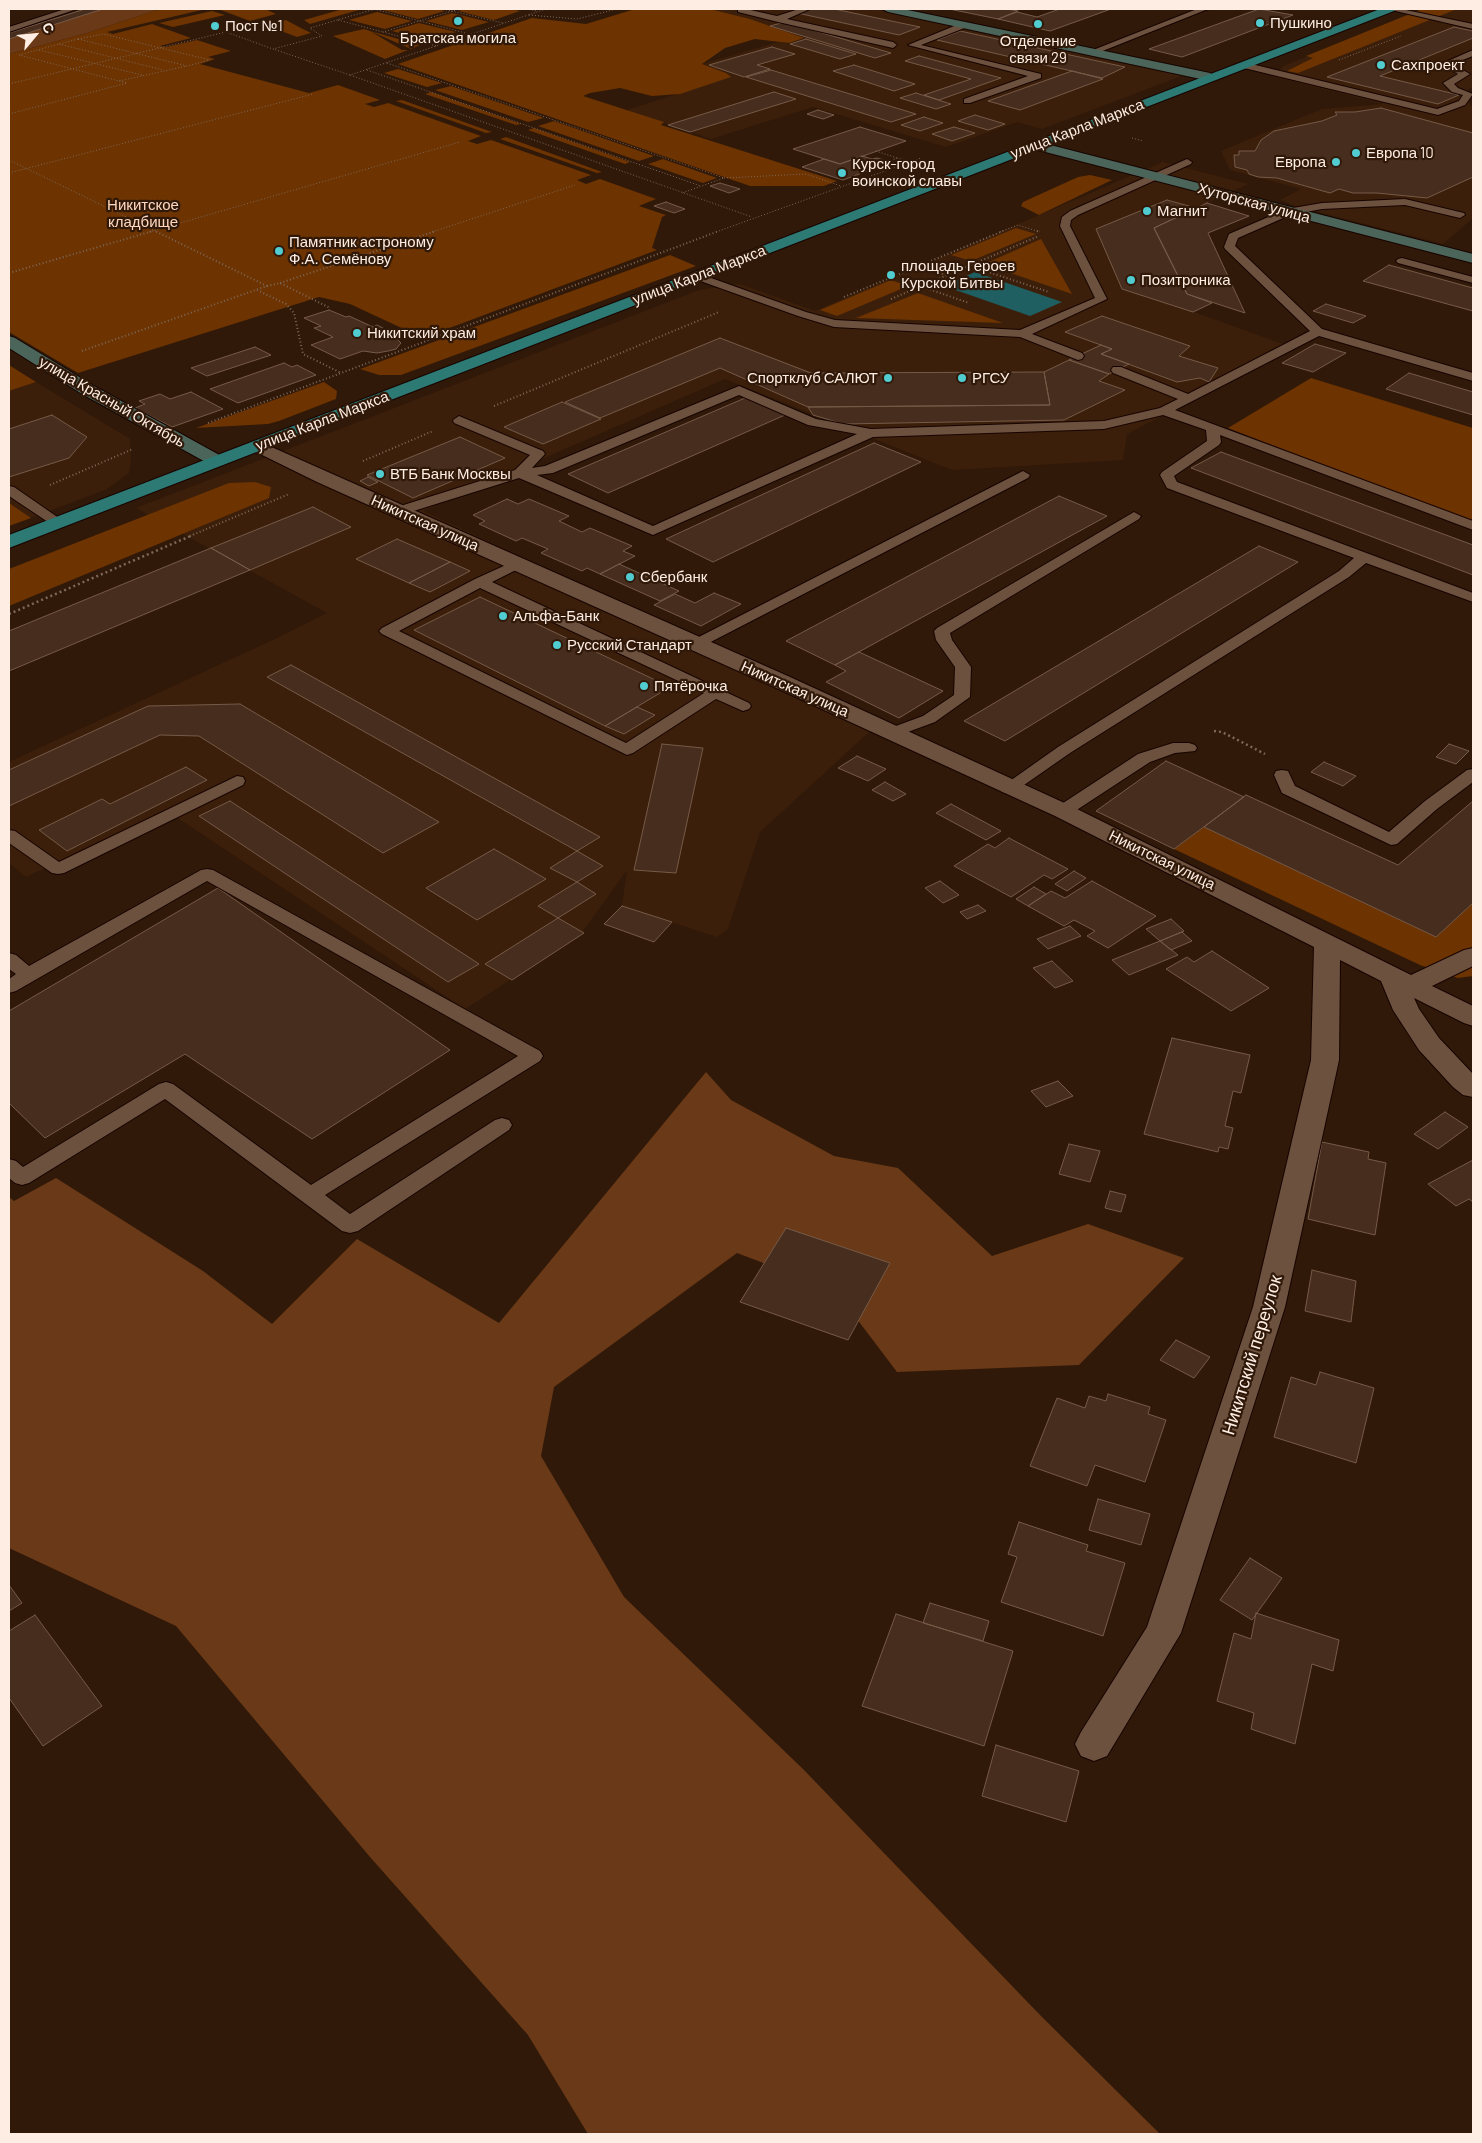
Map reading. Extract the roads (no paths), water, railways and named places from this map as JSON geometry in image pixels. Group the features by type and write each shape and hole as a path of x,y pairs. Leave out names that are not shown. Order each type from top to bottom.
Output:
{"main road":[{"name":"улица Карла Маркса","path":"9,542 1390,9"}],"street":[{"path":"888,9 1210,77"},
{"name":"Хуторская улица","path":"1034,145 1473,259"},
{"name":"улица Красный Октябрь","path":"9,341 88,390 217,461"},
{"name":"Никитская улица","path":"258,446 324,478 696,644 1008,788 1063,811 1473,1017"},
{"name":"Никитский переулок","path":"1094,1744 1163,1633 1269,1307 1325,1060 1327,942"},
{"path":"1473,956 1401,982 1406,1010 1430,1044 1463,1080 1473,1088"}],"lane":[{"path":"9,30 73,9"},
{"path":"778,19 806,9"},
{"path":"1092,52 1204,9"},
{"path":"1390,9 1473,27"},
{"path":"741,10 893,45"},
{"path":"964,25 912,45 1038,76 967,101"},
{"path":"1462,103 1468,94 1455,90 1448,83 1465,74 1445,64 1473,52"},
{"path":"1243,65 1438,112 1462,103 1473,105"},
{"path":"1022,334 1101,299 1065,226 1066,219 1074,213 1187,162"},
{"path":"1460,215 1405,202 1322,206 1287,212 1233,236 1230,246 1318,332 1473,377"},
{"path":"1402,261 1473,280"},
{"path":"696,276 802,314 834,323 1022,334 1078,356"},
{"path":"399,511 520,473 548,470 739,390 813,422 870,433 1104,425 1164,412 1318,332"},
{"path":"1117,370 1188,398"},
{"path":"1164,412 1212,428 1473,526"},
{"path":"458,420 538,454 520,473"},
{"path":"1212,428 1214,442 1167,475 1172,484 1473,598"},
{"path":"520,473 653,531 870,433"},
{"path":"696,644 1023,475"},
{"path":"9,490 59,523"},
{"path":"891,733 929,719 962,698 963,667 944,640 942,632 1134,516"},
{"path":"1008,788 1064,750 1344,574 1364,556"},
{"path":"518,564 386,631 627,750 715,693"},
{"path":"480,582 742,706"},
{"path":"1063,811 1144,758 1173,748 1189,748"},
{"path":"1282,775 1288,789 1391,840 1431,805 1473,774"},
{"path":"9,835 58,869 237,780"},
{"path":"9,987 208,874 533,1056 310,1195"},
{"path":"9,959 28,975"},
{"path":"9,1166 22,1178 166,1090 350,1225 502,1125"}],"water":[{"path":"975,272 1062,302 1030,316 944,286"}],"place":[{"name":"Братская могила","path":"458,21"},
{"name":"Пушкино","path":"1260,23"},
{"name":"Отделение связи 29","path":"1038,24"},
{"name":"Пост №1","path":"215,26"},
{"name":"Сахпроект","path":"1381,65"},
{"name":"Европа 10","path":"1356,153"},
{"name":"Европа","path":"1336,162"},
{"name":"Курск-город воинской славы","path":"842,173"},
{"name":"Магнит","path":"1147,211"},
{"name":"Памятник астроному Ф.А. Семёнову","path":"279,251"},
{"name":"площадь Героев Курской Битвы","path":"891,275"},
{"name":"Позитроника","path":"1131,280"},
{"name":"Никитский храм","path":"357,333"},
{"name":"Спортклуб САЛЮТ","path":"888,378"},
{"name":"РГСУ","path":"962,378"},
{"name":"ВТБ Банк Москвы","path":"380,474"},
{"name":"Сбербанк","path":"630,577"},
{"name":"Альфа-Банк","path":"503,616"},
{"name":"Русский Стандарт","path":"557,645"},
{"name":"Пятёрочка","path":"644,686"}],"park label":[{"name":"Никитское кладбище","path":"143,214"}]}
